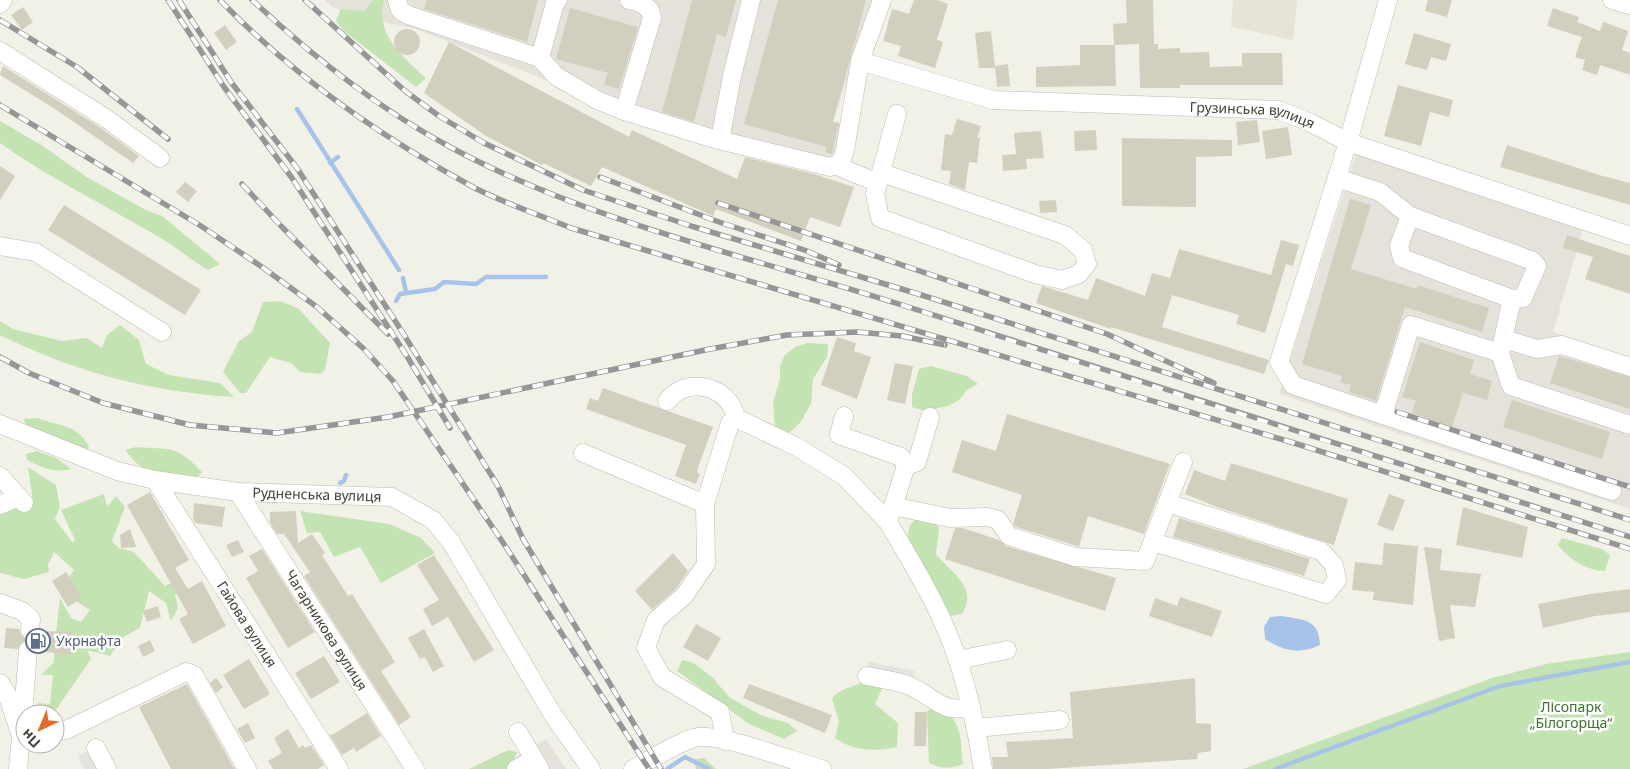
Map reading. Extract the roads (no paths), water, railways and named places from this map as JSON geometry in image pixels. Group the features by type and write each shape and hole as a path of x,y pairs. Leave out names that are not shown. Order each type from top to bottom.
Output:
{"street":[{"path":"0,4 3,0"},
{"path":"397,0 400,10 408,16 540,58 556,76 597,100 624,112 720,140 830,167 837,166 880,178 1065,236 1083,250 1087,264 1079,274 1062,280 1035,274 880,218 875,194 880,178 897,114"},
{"path":"540,58 555,3 558,0"},
{"path":"624,112 652,18 650,10 641,3 629,0"},
{"path":"720,140 732,76 751,0"},
{"path":"837,166 842,160 845,150 860,61 882,0"},
{"path":"1388,0 1348,142 1279,362 1293,385 1612,491"},
{"path":"1612,0 1630,5"},
{"path":"0,52 107,119 160,158"},
{"name":"Грузинська вулиця","path":"860,61 993,100 1278,110 1308,122 1348,142 1630,236"},
{"path":"1337,178 1380,192 1410,216 1534,260 1537,266 1523,298 1512,299 1402,258 1399,246 1410,216"},
{"path":"0,246 35,252 162,332"},
{"path":"1512,299 1502,346 1511,386 1630,425"},
{"path":"1383,415 1411,325 1502,346 1537,349 1562,345 1630,367"},
{"path":"667,401 672,394 696,386 719,391 734,405 736,418"},
{"path":"844,416 839,435 902,457 906,466 891,514"},
{"path":"906,466 917,462 930,417"},
{"path":"725,741 720,712 662,677 646,648 656,620 684,596 706,564 705,504 730,423 736,418"},
{"path":"736,418 797,447 844,476 891,514 958,660 977,728 983,769"},
{"name":"Рудненська вулиця","path":"1,427 117,472 154,480 238,492 392,497 432,520 451,542 553,715 591,769"},
{"path":"583,453 705,504"},
{"path":"891,514 950,518 988,517 998,520 1009,536 1076,557 1145,561 1183,462"},
{"path":"0,476 21,500 0,506"},
{"name":"Гайова вулиця","path":"154,480 339,769"},
{"name":"Чагарникова вулиця","path":"238,492 415,769"},
{"path":"1153,542 1326,594 1337,580 1334,565 1321,551 1167,503"},
{"path":"0,603 22,611 31,619 30,630"},
{"path":"24,704 28,650"},
{"path":"958,660 1007,650"},
{"path":"65,730 186,672 194,675 247,769"},
{"path":"867,676 910,686 940,706 960,710 971,707"},
{"path":"0,683 7,694 15,714"},
{"path":"977,728 1060,720"},
{"path":"516,769 537,764 518,732"},
{"path":"633,769 697,737 725,741 818,768"},
{"path":"96,748 107,769"},
{"path":"18,769 20,754"}],"water":[{"path":"1282,616 1303,620 1313,625 1317,630 1320,645 1298,651 1285,649 1265,639 1264,627 1270,617"}],"waterway":[{"path":"297,109 399,270"},
{"path":"330,163 338,157"},
{"path":"396,301 400,294 435,289 444,282 476,284 486,277 546,277"},
{"path":"403,278 406,292"},
{"path":"340,483 344,481 346,475"},
{"path":"1275,769 1500,686 1630,662"},
{"path":"667,769 685,757 709,769"}],"railway":[{"path":"168,0 224,87 292,178 408,358 450,428"},
{"path":"179,0 231,82 297,168 401,330 498,486 523,539 661,769"},
{"path":"220,0 248,28 307,79 372,126 439,168 484,193 571,228 1294,443 1630,549"},
{"path":"252,0 346,80 423,132 503,173 558,197 672,236 902,305 1630,537"},
{"path":"305,0 405,91 439,116 484,143 583,190 691,226 915,293 1630,520"},
{"path":"0,20 77,67 168,139"},
{"path":"0,105 201,226 317,307 364,349 393,381 506,547 649,769"},
{"path":"600,177 719,222 807,251 839,265"},
{"path":"242,184 388,334"},
{"path":"718,203 1107,334 1214,383"},
{"path":"0,357 29,373 103,403 190,425 277,433 388,417 710,349 787,335 857,332 902,336 945,345"},
{"path":"1397,412 1630,487"}],"place":[{"name":"Укрнафта","path":"38,641"}],"park label":[{"name":"Лісопарк „Білогорща“","path":"1571,716"}]}
